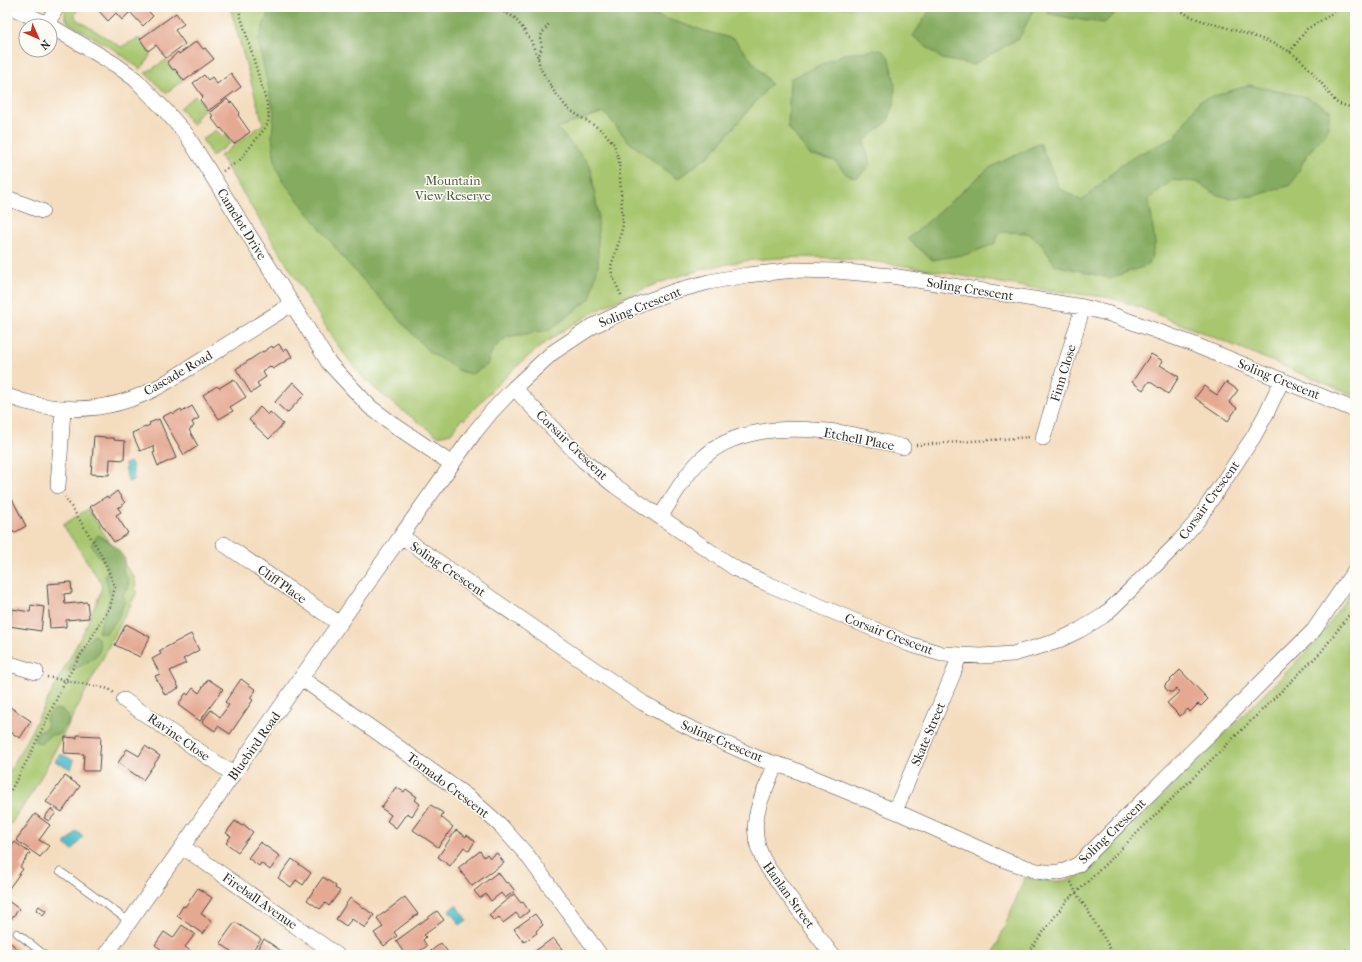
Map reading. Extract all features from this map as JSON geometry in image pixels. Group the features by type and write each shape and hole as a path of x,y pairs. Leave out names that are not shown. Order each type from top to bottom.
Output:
{"street":[{"name":"Camelot Drive","path":"11,7 34,18"},
{"path":"51,18 57,7"},
{"name":"Camelot Drive","path":"58,31 116,65 135,79 164,109 186,134 329,363 370,407 452,464"},
{"path":"7,198 42,211"},
{"name":"Soling Crescent","path":"1355,410 1183,340 1110,314 1083,308 892,276 836,271 795,270 747,275 709,282 675,291 593,326 552,353 514,388 492,411 474,433 401,536 654,709 686,726 760,759 792,769 895,812 1007,861 1037,872 1052,874 1065,871 1079,864 1314,630 1355,570"},
{"name":"Cascade Road","path":"7,396 37,405 63,410 105,406 124,402 150,392 292,304"},
{"name":"Finn Close","path":"1043,438 1083,308"},
{"name":"Corsair Crescent","path":"514,388 584,461 615,486 728,565 761,581 909,644 942,654 981,656 1013,654 1042,647 1080,630 1109,611 1178,543 1197,521 1254,436 1282,380"},
{"path":"58,486 63,410"},
{"name":"Etchell Place","path":"660,517 693,469 701,460 718,446 740,437 764,432 813,430 844,434 903,447"},
{"name":"Bluebird Road","path":"106,955 401,536"},
{"name":"Cliff Place","path":"224,544 340,624"},
{"name":"Skate Street","path":"895,812 953,674 959,656"},
{"path":"7,663 36,672"},
{"name":"Tornado Crescent","path":"302,678 471,799 500,825 528,855 600,955"},
{"name":"Ravine Close","path":"124,700 233,774"},
{"name":"Hanlan Street","path":"776,764 759,803 756,815 755,830 757,845 768,868 832,955"},
{"name":"Fireball Avenue","path":"183,846 337,955"}],"lane":[{"path":"60,872 130,922"},
{"path":"17,933 45,955"}],"path":[{"path":"213,178 239,160 266,127 268,122 267,104 238,7"},
{"path":"493,7 514,17 530,40 538,58 540,68 554,91 568,109 603,130 614,144 620,161 623,225 611,266 612,275 628,310"},
{"path":"1176,7 1194,18 1251,35 1290,52 1314,74 1336,102 1355,108"},
{"path":"1290,52 1307,29 1343,7"},
{"path":"538,58 542,48 540,36 550,22"},
{"path":"903,447 1026,437 1043,438"},
{"path":"7,797 28,759 65,681 110,607 115,587 100,552 58,486"},
{"path":"1026,955 1068,899 1076,893 1321,652 1355,607"},
{"path":"36,672 50,678 109,689 124,700"},
{"path":"1065,871 1076,893 1114,955"}],"green space":[{"path":"67,7 78,7 75,15 76,19 121,47 139,38 151,53 146,63 140,69 115,50 69,23 65,15"},
{"name":"Mountain View Reserve","path":"230,7 1355,7 1355,396 1150,311 1113,299 1008,284 881,263 830,258 778,258 717,266 686,274 656,284 597,311 570,326 545,343 523,361 483,399 464,420 462,418 451,433 438,436 382,395 357,370 336,343 220,156 263,124"},
{"path":"270,7 629,7 734,39 771,84 710,155 677,179 628,141 604,112 557,128 590,165 598,213 598,266 590,299 550,330 507,337 493,349 487,365 472,374 460,371 428,351 346,261 283,181 277,169 274,155 272,135 274,112 258,41"},
{"path":"932,7 1035,7 1019,38 973,65 942,59 913,36"},
{"path":"1051,7 1110,7 1117,12 1104,23 1074,19 1047,13"},
{"path":"881,49 888,56 895,83 894,105 887,122 864,141 870,165 857,178 847,175 835,161 810,155 788,127 790,79 844,54"},
{"path":"166,60 183,80 166,93 145,73"},
{"path":"1249,85 1306,97 1330,110 1327,132 1308,153 1291,185 1254,196 1229,198 1215,194 1197,182 1172,180 1149,199 1155,243 1149,265 1110,278 1055,265 1041,243 1027,233 1000,232 994,244 968,254 932,260 908,239 989,168 1040,143 1059,188 1082,201 1127,160 1175,137 1199,101"},
{"path":"195,96 202,103 201,105 205,110 195,118 197,121 192,125 180,108"},
{"path":"216,130 223,137 226,135 231,143 212,156 202,139"},
{"path":"88,509 124,564 135,578 136,594 49,762 32,793 7,830 7,777 85,629 101,591 102,584 63,525"},
{"path":"98,535 114,545 125,559 123,570 128,580 128,589 123,593 125,601 117,620 105,634 98,632 110,597 105,575 109,569 91,545"},
{"path":"1355,586 1355,955 993,955 1025,877 1046,881 1059,881 1073,878 1086,871 1317,641"},
{"path":"94,635 99,639 100,649 98,653 86,663 68,672 78,650"},
{"path":"54,709 62,710 68,715 68,723 59,734 50,735 42,744 34,741 36,733 47,728 46,717"}],"water":[{"path":"130,462 132,464 134,480 128,482 125,464"},
{"path":"60,754 74,760 71,769 55,761"},
{"path":"76,831 83,836 73,850 65,845 65,842 71,839"},
{"path":"456,905 467,920 460,925 449,910"}],"building":[{"path":"102,7 144,7 153,16 143,26 130,12 122,20 116,13 108,21 98,10"},
{"path":"176,13 184,24 175,30 185,44 166,58 156,45 148,51 140,39"},
{"path":"197,41 214,59 184,81 175,69 173,70 167,62 178,52 179,54"},
{"path":"231,73 241,87 208,111 200,100 203,97 193,83 204,75 208,80 212,77 217,84"},
{"path":"227,99 230,103 232,102 240,113 238,115 250,132 234,144 211,117 213,116 210,112"},
{"path":"279,344 283,351 287,348 292,357 273,369 270,366 262,371 266,377 257,383 260,387 251,393 236,369 263,351 272,346 273,348"},
{"path":"1151,354 1163,361 1160,365 1179,377 1168,394 1149,381 1143,390 1132,382"},
{"path":"234,379 246,397 230,407 233,411 219,419 203,395 217,386 219,388"},
{"path":"293,382 305,394 287,413 275,402"},
{"path":"1226,382 1238,390 1229,402 1237,408 1228,421 1195,398 1204,386 1217,395"},
{"path":"192,406 199,418 192,422 194,426 189,430 198,446 184,455 162,417 172,412 173,414 181,409 182,412"},
{"path":"260,407 268,415 270,412 283,424 269,439 249,420"},
{"path":"159,419 176,458 158,466 153,453 155,452 153,446 140,451 132,433"},
{"path":"94,436 114,438 114,440 125,441 124,460 110,459 109,475 91,474"},
{"path":"117,491 125,503 118,508 121,512 116,515 128,533 114,542 90,507 107,496 108,498"},
{"path":"12,499 26,526 14,533 7,521 7,502"},
{"path":"71,582 72,593 64,594 65,604 87,602 89,618 66,620 66,627 50,628 47,584"},
{"path":"31,605 44,607 41,631 9,626 12,609 30,612"},
{"path":"126,624 150,637 140,657 115,645"},
{"path":"191,634 199,650 183,659 186,663 170,671 179,688 165,695 155,676 160,674 152,659 161,654 159,651"},
{"path":"1180,670 1208,699 1201,706 1198,704 1190,712 1188,709 1180,716 1167,703 1179,692 1176,689 1169,692 1165,688 1165,685"},
{"path":"208,679 223,689 200,721 178,705 186,693 188,695 193,688 199,693"},
{"path":"241,679 256,690 250,698 253,700 230,734 218,726 215,731 202,722 211,710 220,717 229,705 225,702"},
{"path":"7,705 31,721 20,738 7,730"},
{"path":"77,735 101,736 99,771 83,771 84,754 64,753 65,737 77,738"},
{"path":"145,746 160,756 143,780 118,763 127,749 139,756"},
{"path":"65,776 80,786 62,812 46,802"},
{"path":"396,787 404,792 406,789 417,797 415,800 420,804 412,816 407,813 396,828 387,821 391,815 381,808"},
{"path":"431,805 443,813 441,817 453,827 438,847 413,830"},
{"path":"51,809 56,813 49,821 44,818"},
{"path":"35,814 50,825 39,840 49,846 40,857 16,840"},
{"path":"235,821 242,826 243,824 253,832 238,852 226,843 231,836 226,833"},
{"path":"456,830 475,841 469,851 464,847 450,866 438,857"},
{"path":"15,842 30,853 20,867 23,869 7,891 7,852"},
{"path":"260,842 280,856 270,870 261,863 259,866 248,858"},
{"path":"480,851 484,857 487,854 490,858 497,853 504,863 472,886 458,868"},
{"path":"292,859 311,873 303,885 296,880 291,887 278,878"},
{"path":"498,872 506,883 508,882 515,891 505,898 501,893 491,901 486,894 480,898 474,891"},
{"path":"323,877 336,886 335,888 340,891 329,906 325,903 320,909 307,900"},
{"path":"198,888 212,898 201,914 212,921 203,934 177,916"},
{"path":"514,894 521,903 523,902 529,911 520,918 516,913 503,923 499,917 494,921 489,915"},
{"path":"405,897 418,914 394,932 397,936 384,946 374,933 383,927 377,918"},
{"path":"350,898 374,915 365,928 352,919 346,926 336,919"},
{"path":"7,900 19,909 10,920 8,919 7,921"},
{"path":"39,906 46,911 43,915 36,910"},
{"path":"437,911 444,920 424,935 426,937 423,940 427,946 414,955 401,955 404,953 396,941"},
{"path":"535,914 543,925 536,931 537,933 524,942 514,929"},
{"path":"235,922 261,939 249,955 234,955 220,943"},
{"path":"182,925 195,934 185,947 196,955 169,955 155,945 164,932 173,938"},
{"path":"553,938 562,949 554,955 536,955 534,952"},
{"path":"264,939 287,955 253,955"},
{"path":"10,942 23,955 7,955 7,945"},
{"path":"441,943 450,955 426,955"}]}
